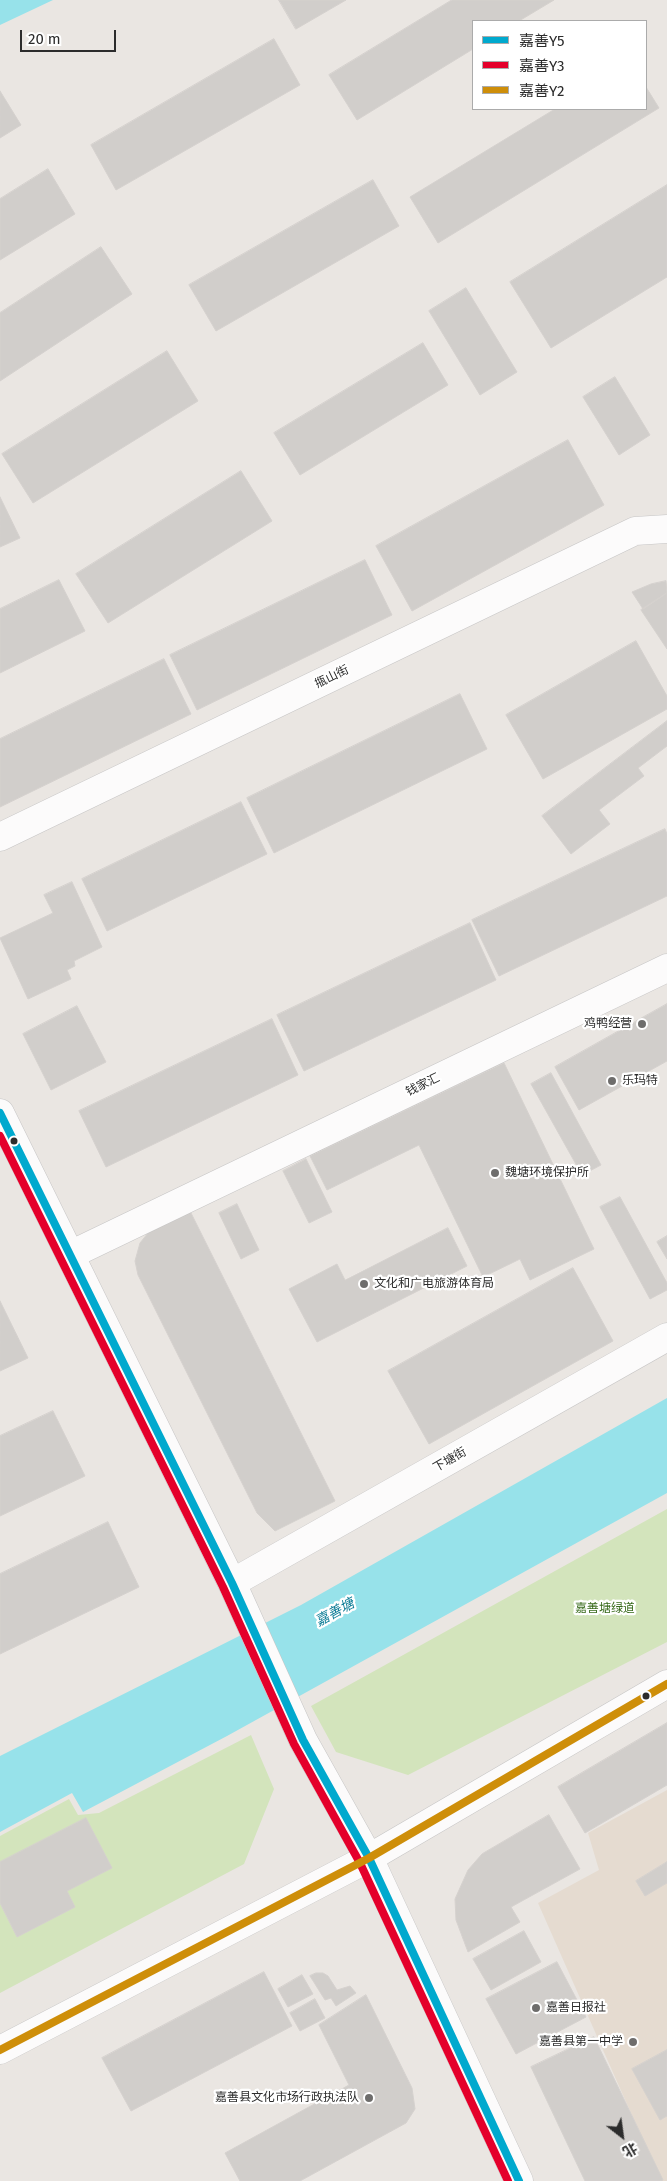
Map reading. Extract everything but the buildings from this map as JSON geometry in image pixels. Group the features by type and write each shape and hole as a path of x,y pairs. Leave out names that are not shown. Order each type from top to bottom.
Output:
{"street":[{"name":"甁山街","path":"0,837 635,531 667,529"},
{"name":"钱家汇","path":"70,1255 667,968"},
{"path":"0,1113 232,1583 303,1740 369,1858 519,2181"},
{"name":"下塘街","path":"232,1583 667,1337"},
{"path":"0,2050 369,1858 667,1684"}],"shaded area":[{"name":"嘉善县第一中学","path":"667,1790 667,2181 661,2181 538,1903 599,1870 588,1833"}],"green space":[{"name":"嘉善塘绿道","path":"667,1509 667,1642 408,1775 336,1752 311,1706"},
{"path":"251,1735 274,1789 244,1864 0,1993 0,1836 69,1799 78,1815 99,1813"}],"water":[{"path":"0,0 53,0 0,25"},
{"name":"嘉善塘","path":"667,1398 667,1493 227,1736 83,1812 72,1793 0,1832 0,1756 301,1605"}],"transit line":[{"name":"嘉善Y5","path":"0,1113 232,1583 303,1740 369,1858 519,2181"},
{"name":"嘉善Y3","path":"0,1136 223,1587 294,1744 360,1863 508,2181"},
{"name":"嘉善Y2","path":"0,2050 369,1858 667,1684"}],"place":[{"name":"鸡鸭经营","path":"642,1024"},
{"name":"乐玛特","path":"612,1081"},
{"name":"魏塘环境保护所","path":"495,1173"},
{"name":"文化和广电旅游体育局","path":"364,1284"},
{"name":"嘉善日报社","path":"536,2008"},
{"name":"嘉善县第一中学","path":"633,2042"},
{"name":"嘉善县文化市场行政执法队","path":"369,2098"}]}
